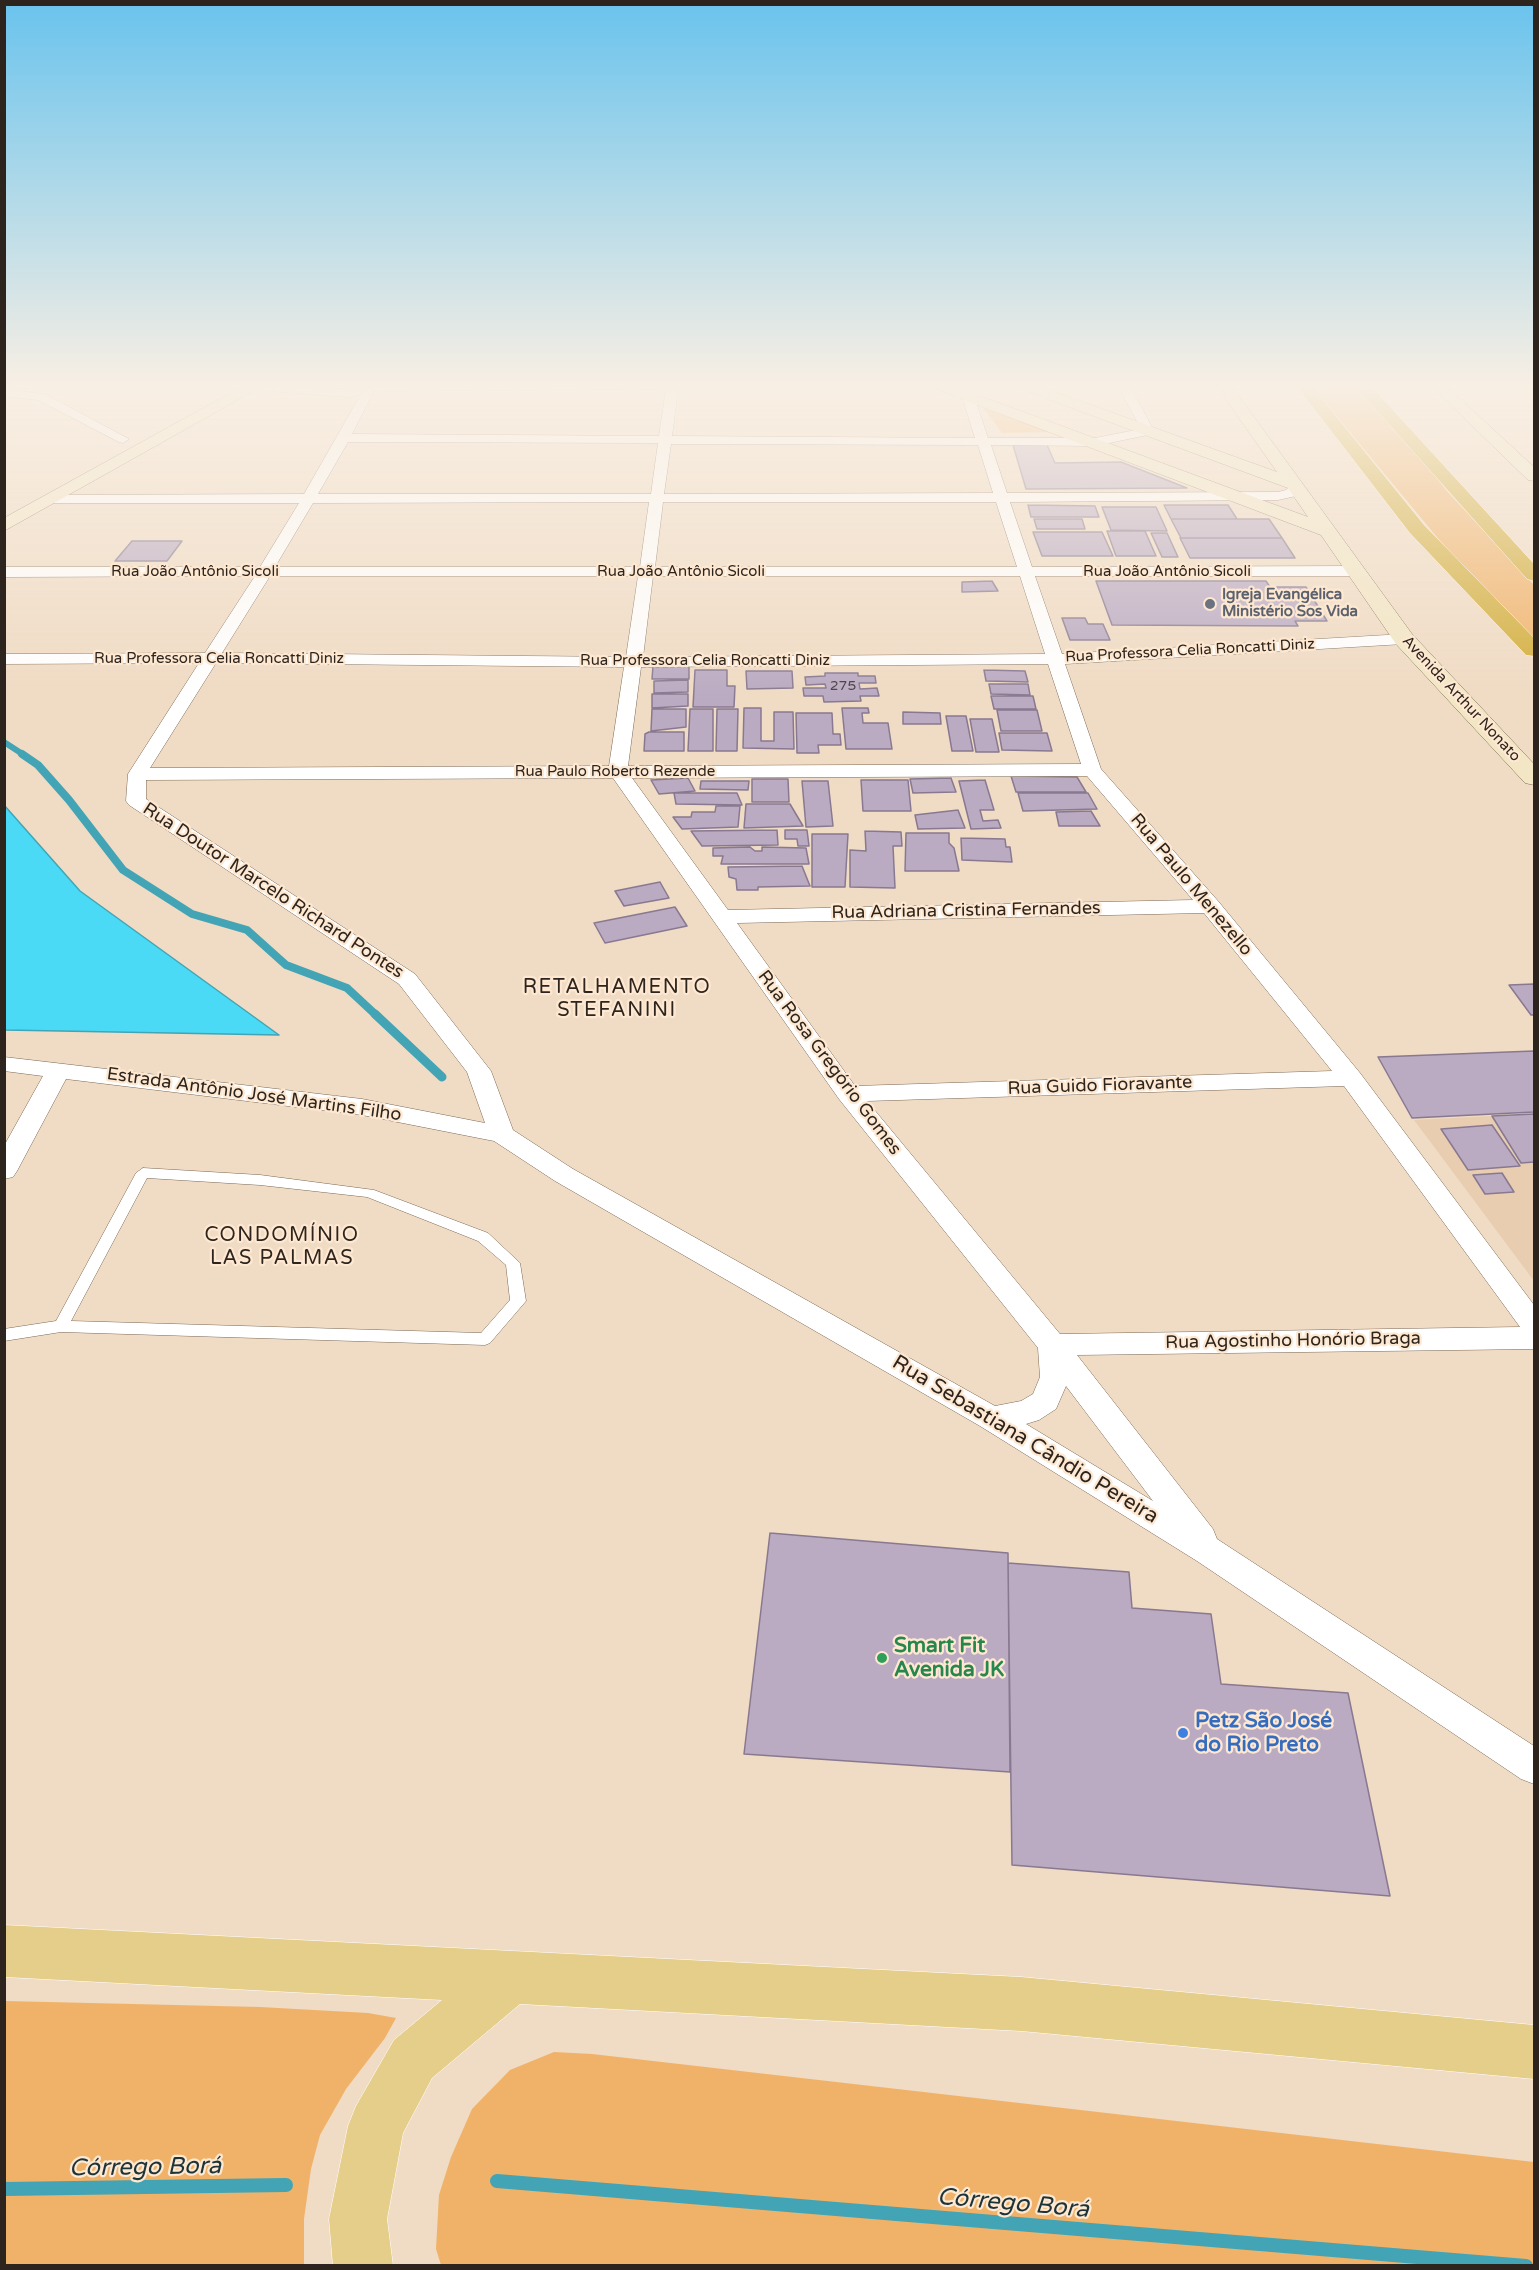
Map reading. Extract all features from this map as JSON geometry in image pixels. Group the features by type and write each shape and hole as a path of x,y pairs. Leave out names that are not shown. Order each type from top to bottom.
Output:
{"highway":[{"path":"1387,490 1417,529 1534,650"},
{"path":"1457,490 1534,575"}],"main road":[{"path":"4,526 67,490"},
{"path":"1219,490 1328,531"},
{"name":"Avenida Arthur Nonato","path":"1299,490 1404,639 1534,778"},
{"path":"4,1951 1021,2004 1534,2052"},
{"path":"363,2265 358,2219 376,2126 414,2059 512,1977"},
{"path":"363,2196 381,2265"}],"street":[{"path":"137,774 266,572 315,490"},
{"path":"618,772 657,490"},
{"name":"Rua Paulo Menezello","path":"1000,490 1092,770 1210,906 1351,1078 1534,1325"},
{"path":"51,499 1003,499 1278,496 1291,493 1293,490"},
{"name":"Rua João Antônio Sicoli","path":"4,572 1357,571"},
{"name":"Rua Professora Celia Roncatti Diniz","path":"4,659 210,658 634,662 1056,658 1404,639"},
{"name":"Rua Paulo Roberto Rezende","path":"137,774 1092,770"},
{"name":"Rua Rosa Gregório Gomes","path":"618,772 848,1094 1052,1345 1209,1551"},
{"name":"Rua Doutor Marcelo Richard Pontes","path":"137,774 136,801 407,979 479,1071 502,1134"},
{"name":"Rua Adriana Cristina Fernandes","path":"722,917 1210,906"},
{"name":"Estrada Antônio José Martins Filho","path":"4,1064 362,1107 502,1134"},
{"path":"4,1171 59,1069"},
{"name":"Rua Guido Fioravante","path":"848,1094 1351,1078"},
{"name":"Rua Sebastiana Cândio Pereira","path":"502,1134 564,1175 991,1418 1209,1551 1534,1767"},
{"name":"Rua Agostinho Honório Braga","path":"1052,1345 1534,1338"},
{"path":"991,1418 1028,1412 1045,1401 1055,1377 1052,1345"}],"lane":[{"path":"4,1335 61,1326 486,1339 518,1301 513,1263 483,1237 369,1193 260,1180 143,1173 61,1326"}],"shaded area":[{"path":"1398,490 1446,490 1534,585 1534,639 1451,554"},
{"path":"1534,1114 1534,1281 1414,1120"},
{"path":"5,2001 260,2007 368,2013 396,2018 385,2038 346,2089 320,2135 311,2169 304,2219 304,2265 5,2265"},
{"path":"554,2052 592,2054 1534,2162 1534,2265 441,2265 436,2249 439,2195 451,2157 472,2109 510,2070"}],"water":[{"path":"4,805 80,891 279,1035 5,1030"}],"building":[{"path":"1028,505 1095,506 1099,517 1031,517"},
{"path":"1164,505 1228,505 1237,519 1171,519"},
{"path":"1102,507 1156,507 1167,531 1111,530"},
{"path":"1034,519 1082,519 1085,529 1037,529"},
{"path":"1171,519 1269,519 1282,538 1181,538"},
{"path":"1107,531 1145,531 1156,556 1116,556"},
{"path":"1033,532 1102,532 1113,556 1042,556"},
{"path":"1151,533 1167,533 1178,557 1162,557"},
{"path":"1180,538 1282,538 1295,558 1190,558"},
{"path":"132,541 182,541 167,561 115,561"},
{"path":"992,581 998,591 962,592 962,582"},
{"name":"Igreja Evangélica Ministério Sos Vida","path":"1096,581 1266,581 1270,587 1306,587 1327,621 1295,621 1298,626 1112,625"},
{"path":"1062,618 1085,618 1088,624 1103,624 1110,640 1070,640"},
{"path":"689,665 689,679 652,679 653,666"},
{"path":"695,670 727,670 727,686 735,686 734,707 693,707"},
{"path":"984,670 1025,671 1028,682 986,681"},
{"path":"746,671 792,671 793,688 747,689"},
{"path":"825,673 858,673 858,676 875,676 876,683 859,683 860,689 877,688 879,696 860,696 861,701 824,702 823,696 804,696 803,688 826,688 825,684 806,685 805,677 825,676"},
{"path":"688,680 688,692 654,693 654,681"},
{"path":"989,684 1028,684 1030,695 991,694"},
{"path":"652,694 688,694 688,706 652,708"},
{"path":"991,696 1033,696 1036,709 994,709"},
{"path":"744,708 761,708 761,741 774,741 774,712 793,712 794,749 743,748"},
{"path":"842,708 868,708 869,713 862,713 863,723 888,723 892,749 846,749"},
{"path":"652,709 686,709 686,727 651,731"},
{"path":"690,709 713,709 713,751 688,751"},
{"path":"717,709 738,709 737,751 716,751"},
{"path":"997,710 1037,710 1042,731 1001,731"},
{"path":"903,712 940,713 941,724 903,724"},
{"path":"796,713 832,713 833,734 840,734 841,745 818,745 819,753 797,753"},
{"path":"946,716 966,716 973,751 952,751"},
{"path":"970,719 992,719 999,752 976,752"},
{"path":"684,732 684,751 644,751 645,734"},
{"path":"999,733 1047,733 1052,751 1002,750"},
{"path":"1011,776 1077,777 1086,792 1016,792"},
{"path":"688,778 695,791 659,794 651,780"},
{"path":"951,778 956,792 913,793 910,779"},
{"path":"752,779 788,779 789,802 752,802"},
{"path":"861,780 908,780 911,811 863,811"},
{"path":"985,780 994,810 980,810 983,821 998,820 1001,828 971,829 959,781"},
{"path":"701,781 749,781 748,790 700,789"},
{"path":"802,781 828,781 833,826 806,827"},
{"path":"674,793 737,793 742,805 676,804"},
{"path":"1018,793 1088,793 1097,809 1023,811"},
{"path":"746,804 790,804 803,826 744,828"},
{"path":"716,806 740,806 738,827 682,829 673,817 691,817 692,812 715,812"},
{"path":"958,810 965,828 918,829 915,815"},
{"path":"1091,811 1100,826 1059,826 1056,812"},
{"path":"777,830 778,845 702,846 691,831"},
{"path":"785,830 807,830 809,846 798,846 797,839 785,839"},
{"path":"865,831 901,832 902,846 893,846 895,888 850,887 850,850 866,851"},
{"path":"906,833 949,833 949,843 954,848 959,871 905,871"},
{"path":"812,834 848,834 845,887 812,887"},
{"path":"961,838 1005,839 1006,847 1010,847 1012,862 962,860"},
{"path":"750,847 755,851 762,851 762,847 806,848 809,864 721,864 723,856 713,856 713,848"},
{"path":"802,866 810,886 758,887 758,890 737,890 736,879 729,877 728,867"},
{"path":"660,882 669,898 624,906 615,891"},
{"path":"675,907 687,926 605,943 594,923"},
{"path":"1534,984 1534,1015 1531,1015 1509,985"},
{"path":"1534,1051 1534,1112 1412,1118 1378,1057"},
{"path":"1534,1114 1534,1162 1521,1163 1492,1116"},
{"path":"1492,1125 1520,1166 1468,1170 1441,1129"},
{"path":"1502,1173 1514,1192 1485,1194 1473,1175"},
{"name":"Smart Fit Avenida JK","path":"770,1533 1008,1553 1010,1772 744,1754"},
{"name":"Petz São José do Rio Preto","path":"1008,1563 1129,1572 1132,1608 1211,1614 1221,1684 1348,1693 1390,1896 1012,1865"}],"waterway":[{"path":"4,742 24,755"},
{"path":"22,754 38,765 69,800 123,870 192,914 247,930 286,965 347,988 376,1015"},
{"path":"375,1014 442,1077"},
{"name":"Córrego Borá","path":"497,2181 1526,2266"},
{"name":"Córrego Borá","path":"4,2189 286,2185"}],"place":[{"name":"Igreja Evangélica Ministério Sos Vida","path":"1210,604"},
{"name":"Smart Fit Avenida JK","path":"882,1658"},
{"name":"Petz São José do Rio Preto","path":"1183,1733"}],"district":[{"name":"RETALHAMENTO STEFANINI","path":"617,1000"},
{"name":"CONDOMÍNIO LAS PALMAS","path":"282,1248"}]}
